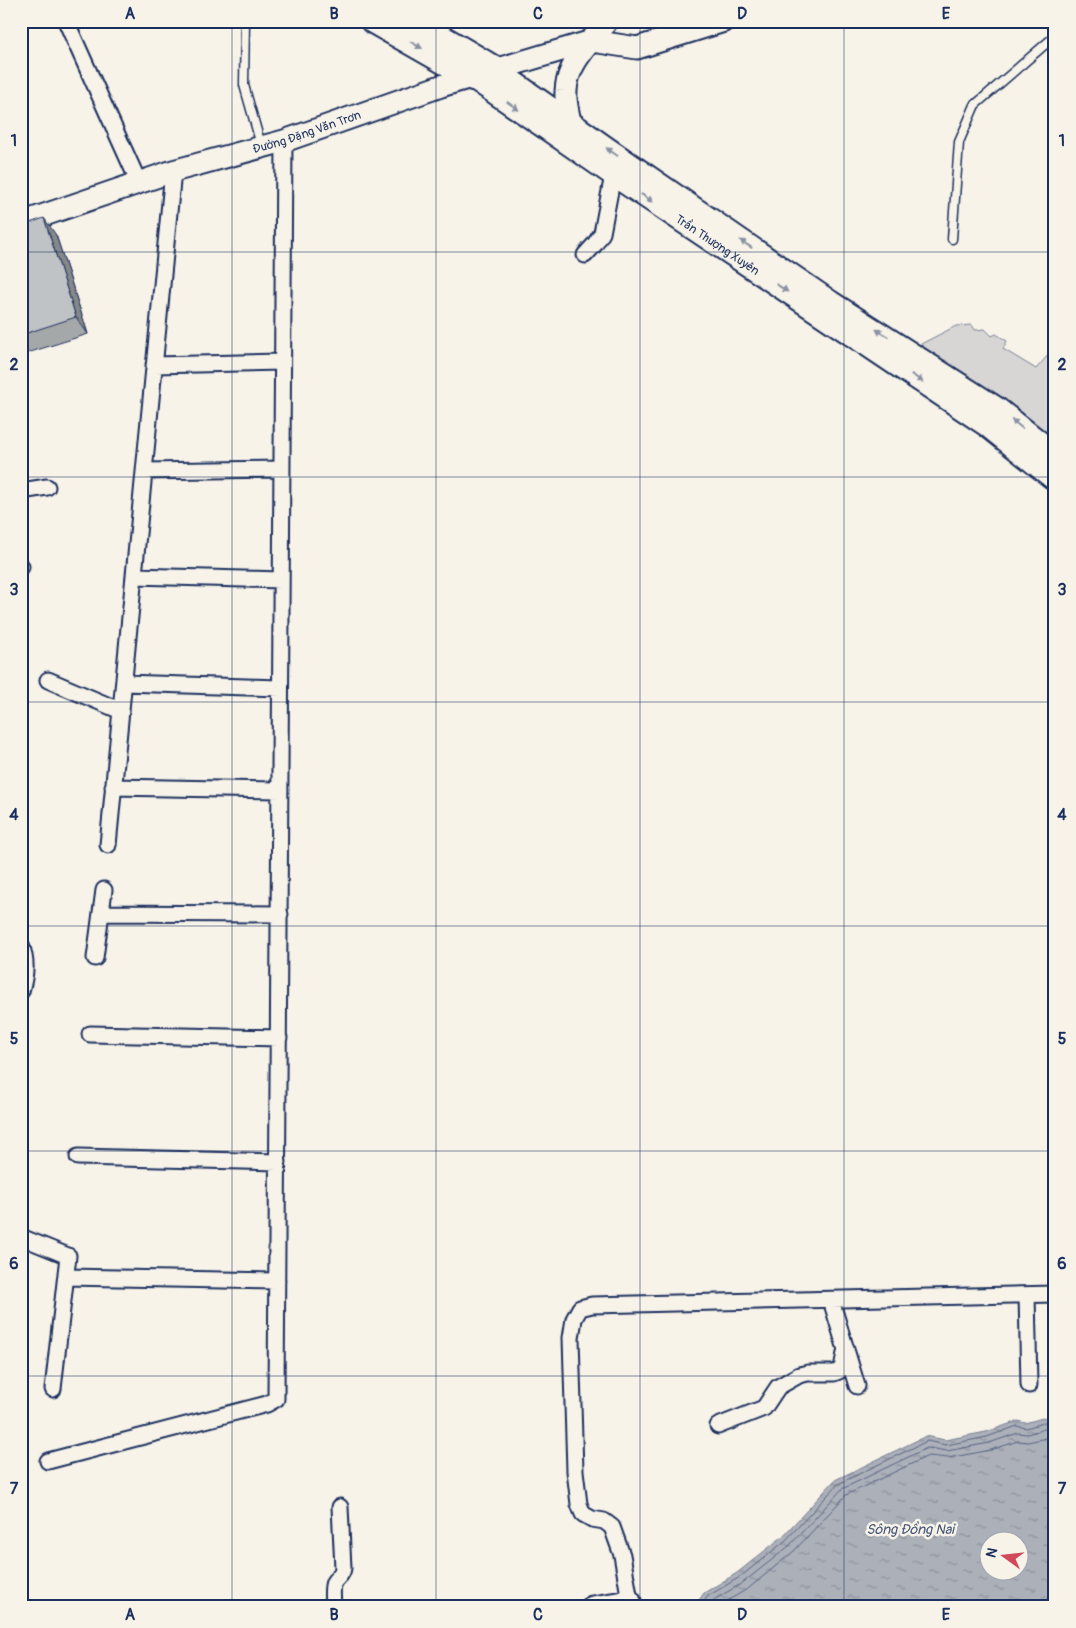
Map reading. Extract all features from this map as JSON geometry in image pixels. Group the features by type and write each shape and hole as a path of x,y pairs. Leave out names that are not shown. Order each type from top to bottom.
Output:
{"main road":[{"name":"Trần Thượng Xuyên","path":"373,21 473,78 613,175 986,425 1055,480"},
{"name":"Trần Thượng Xuyên","path":"414,21 498,70 570,122 831,302 997,408 1055,454"},
{"name":"Đường Đặng Văn Trơn","path":"21,222 172,171 284,141 441,86 681,21"},
{"name":"Đường Đặng Văn Trơn","path":"601,43 637,48 724,21"},
{"path":"570,122 566,89 569,78 577,58 601,43 608,22"},
{"path":"592,1607 630,1601"}],"street":[{"path":"66,21 139,183"},
{"path":"48,1461 267,1404 276,1399 284,141"},
{"path":"108,845 172,171"},
{"path":"585,256 602,233 613,175"},
{"path":"154,365 282,362"},
{"path":"144,471 282,469"},
{"path":"21,491 47,487"},
{"path":"134,576 281,580"},
{"path":"48,680 121,711"},
{"path":"124,683 280,688"},
{"path":"113,787 280,790"},
{"path":"95,958 104,890"},
{"path":"101,913 280,914"},
{"path":"21,945 26,956 26,969 22,987"},
{"path":"90,1034 279,1038"},
{"path":"78,1157 278,1162"},
{"path":"21,1236 68,1256 53,1389"},
{"path":"66,1277 277,1281"},
{"path":"1027,1294 1029,1385"},
{"path":"630,1601 622,1555 612,1527 604,1521 592,1519 583,1514 579,1504 575,1471 571,1338 574,1319 580,1308 592,1304 1055,1294"},
{"path":"831,1300 857,1386"},
{"path":"718,1426 764,1408 778,1387 799,1374 834,1373 839,1371 842,1368 846,1348"},
{"path":"333,1607 334,1582 342,1574 343,1568 340,1507"}],"lane":[{"path":"245,21 244,85 261,147"},
{"path":"952,239 960,142 975,105 1055,36"}],"shaded area":[{"path":"972,325 975,330 985,329 992,336 996,334 1007,341 1003,349 1036,369 1055,347 1055,444 917,346 956,326"}],"water":[{"name":"Sông Đồng Nai","path":"1046,1417 1055,1417 1055,1607 694,1607 704,1593 737,1573 782,1537 835,1480 926,1436 945,1440 986,1432 1018,1421 1025,1423"}],"building":[{"path":"44,218 76,317 21,335 21,226"}]}
